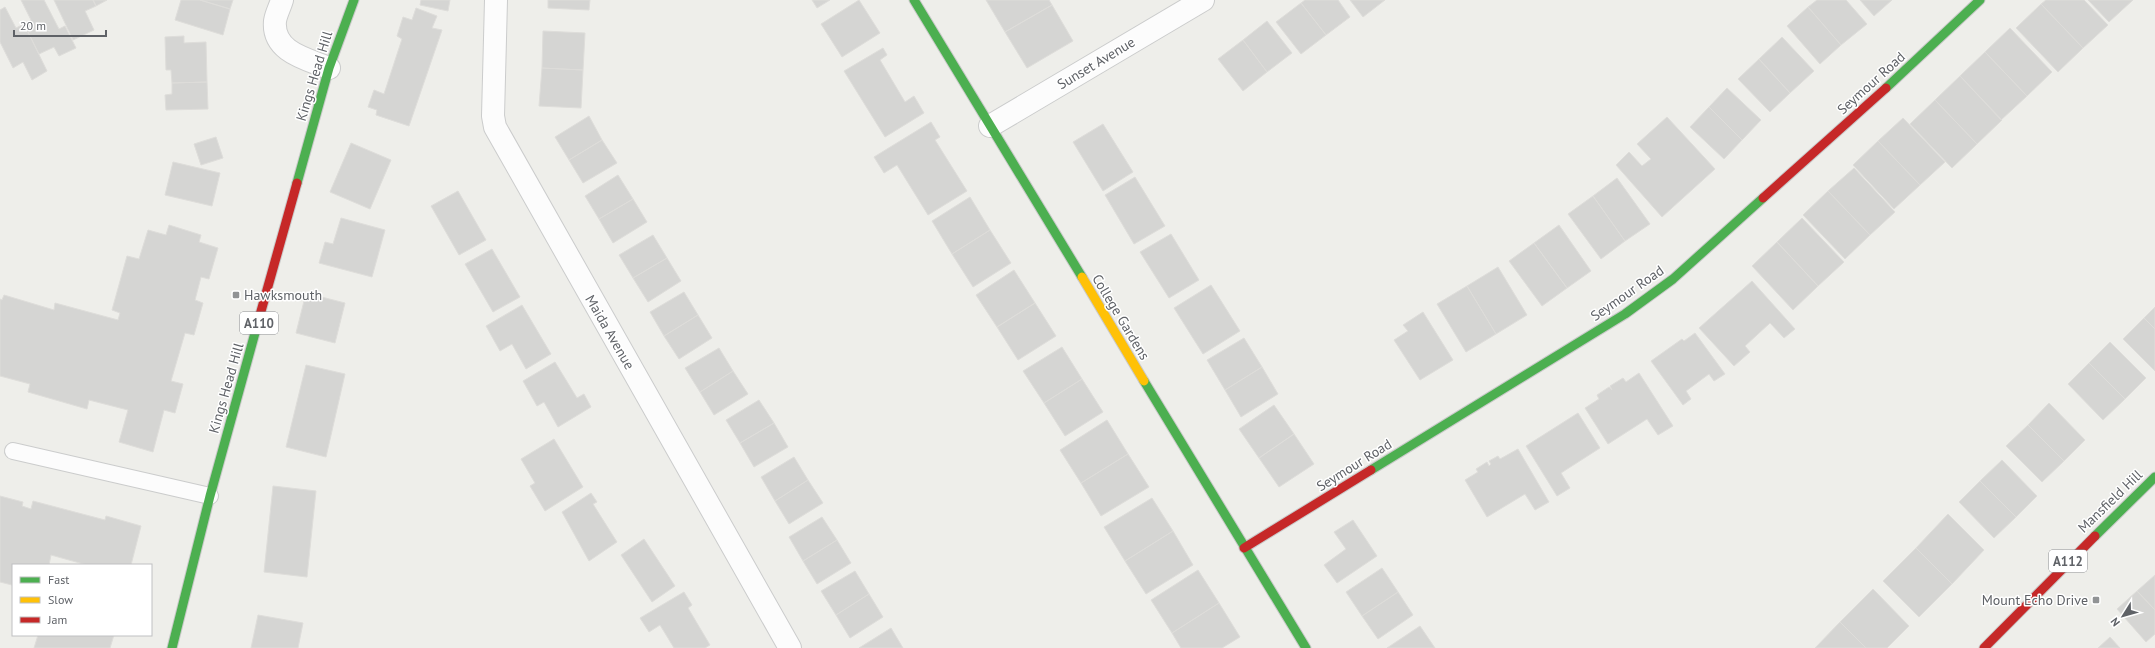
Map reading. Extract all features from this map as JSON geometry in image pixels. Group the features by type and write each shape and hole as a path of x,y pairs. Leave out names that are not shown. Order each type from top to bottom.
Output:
{"street":[{"path":"282,0 275,20 276,36 283,46 299,56 329,68"},
{"name":"Kings Head Hill","path":"172,648 210,496 329,68 354,0"},
{"name":"Maida Avenue","path":"496,0 493,116 495,127 790,648"},
{"name":"College Gardens","path":"914,0 1244,548 1306,648"},
{"name":"Sunset Avenue","path":"990,126 1203,0"},
{"name":"Seymour Road","path":"1244,548 1625,314 1673,279 1915,62 1980,0"},
{"name":"Mansfield Hill","path":"1984,648 2058,572 2155,477"}],"lane":[{"path":"13,451 210,496"}],"building":[{"path":"21,0 44,0 59,29 65,26 76,48 59,56 54,47 39,54 24,24 31,20"},
{"path":"54,0 93,0 96,6 85,11 94,30 73,40"},
{"path":"93,0 107,0 96,6"},
{"path":"181,0 200,0 230,9 223,35 175,20"},
{"path":"200,0 233,0 230,9"},
{"path":"421,0 450,0 448,11 420,5"},
{"path":"548,0 590,0 589,10 548,8"},
{"path":"812,0 830,0 817,8"},
{"path":"859,0 880,33 842,57 821,24"},
{"path":"986,0 1049,0 1052,5 1005,32"},
{"path":"1305,0 1338,0 1350,17 1326,35 1301,3"},
{"path":"1350,0 1385,0 1363,17"},
{"path":"1817,0 1846,0 1867,24 1841,45 1808,7"},
{"path":"1860,0 1892,0 1874,16"},
{"path":"2046,0 2084,0 2108,25 2083,48 2041,4"},
{"path":"2088,0 2133,0 2109,22"},
{"path":"1301,3 1326,35 1301,54 1276,22"},
{"path":"2041,4 2083,48 2058,72 2016,28"},
{"path":"1052,5 1073,41 1027,68 1005,32"},
{"path":"5,7 16,28 24,24 47,71 32,80 23,62 13,68 0,42 0,10"},
{"path":"1808,7 1841,45 1820,64 1787,26"},
{"path":"416,8 437,16 432,28 442,30 409,126 376,115 377,110 368,107 374,90 384,94 402,39 397,36 403,17 412,20"},
{"path":"1267,21 1292,53 1267,72 1243,40"},
{"path":"2010,28 2052,72 2027,96 1985,52"},
{"path":"543,31 585,33 583,70 542,68"},
{"path":"184,36 184,43 206,42 207,82 172,83 171,70 166,70 165,37"},
{"path":"1782,37 1814,71 1790,93 1759,59"},
{"path":"1243,40 1267,72 1243,91 1218,59"},
{"path":"883,48 887,55 880,60 905,102 914,96 924,113 885,137 844,71"},
{"path":"1985,52 2027,96 2001,120 1960,76"},
{"path":"1759,59 1790,93 1770,112 1738,79"},
{"path":"542,68 583,70 581,108 539,106"},
{"path":"1960,76 2002,120 1977,144 1935,100"},
{"path":"207,82 208,109 166,110 165,95 172,94 172,83"},
{"path":"1727,88 1761,120 1742,140 1709,107"},
{"path":"1935,100 1977,144 1952,168 1910,124"},
{"path":"1709,107 1742,140 1724,159 1690,127"},
{"path":"589,116 602,140 569,160 555,137"},
{"path":"1667,117 1715,169 1662,217 1616,165 1629,152 1642,166 1651,159 1637,144"},
{"path":"1903,118 1945,162 1920,185 1878,141"},
{"path":"931,122 940,137 935,140 967,191 928,215 897,165 884,173 874,157"},
{"path":"1103,124 1133,172 1103,191 1073,142"},
{"path":"216,137 223,158 201,165 194,144"},
{"path":"602,140 617,163 583,183 569,160"},
{"path":"1878,141 1920,185 1894,209 1853,165"},
{"path":"351,143 391,160 370,209 330,192"},
{"path":"173,162 220,173 212,206 165,195"},
{"path":"1854,168 1895,212 1870,235 1828,191"},
{"path":"618,175 633,199 599,219 585,196"},
{"path":"1135,177 1165,226 1134,244 1105,195"},
{"path":"1617,178 1650,224 1625,241 1593,196"},
{"path":"458,191 486,240 459,255 431,206"},
{"path":"1828,191 1870,235 1845,259 1803,215"},
{"path":"1593,196 1625,241 1601,259 1568,214"},
{"path":"970,197 990,230 952,254 932,221"},
{"path":"633,199 647,222 613,243 599,219"},
{"path":"341,218 385,230 372,277 319,263 325,242 333,244"},
{"path":"1802,218 1844,262 1818,286 1777,242"},
{"path":"169,225 201,235 199,242 218,248 209,279 201,277 195,300 203,303 194,335 185,333 171,381 183,384 175,413 164,410 153,452 119,442 128,410 89,400 87,409 28,392 30,384 0,376 0,299 2,300 4,295 54,310 55,303 118,320 120,313 112,310 127,256 139,259 148,230 166,235"},
{"path":"1559,225 1591,271 1567,288 1534,243"},
{"path":"990,230 1011,263 973,287 952,254"},
{"path":"1171,234 1199,280 1169,298 1140,252"},
{"path":"653,235 667,258 633,278 619,255"},
{"path":"1777,242 1818,286 1793,310 1752,266"},
{"path":"1534,243 1567,288 1542,306 1509,261"},
{"path":"492,249 520,297 493,312 465,264"},
{"path":"667,258 681,281 648,302 633,278"},
{"path":"1498,267 1527,315 1496,334 1467,286"},
{"path":"1014,270 1035,303 997,327 976,295"},
{"path":"1752,281 1795,329 1784,338 1770,323 1745,346 1750,352 1734,366 1699,328"},
{"path":"1211,285 1240,331 1203,354 1174,308"},
{"path":"1467,286 1496,334 1466,352 1437,304"},
{"path":"684,292 698,315 664,336 650,312"},
{"path":"306,293 345,303 335,343 296,333"},
{"path":"1035,303 1056,336 1018,360 997,327"},
{"path":"522,305 551,354 526,369 512,344 500,351 486,326"},
{"path":"2155,307 2155,329 2144,318"},
{"path":"1423,312 1453,360 1420,380 1394,340 1408,331 1403,325"},
{"path":"698,315 712,338 679,359 664,336"},
{"path":"2144,318 2155,329 2155,371 2123,339"},
{"path":"1695,333 1725,374 1714,381 1709,374 1686,391 1691,399 1683,405 1651,361 1682,339 1684,341"},
{"path":"1244,338 1262,367 1225,390 1207,360"},
{"path":"2110,342 2146,378 2125,399 2089,363"},
{"path":"1062,347 1082,379 1044,403 1023,371"},
{"path":"719,348 733,371 700,392 685,368"},
{"path":"555,362 577,398 584,394 591,407 558,427 544,402 537,406 523,381"},
{"path":"2089,363 2125,399 2103,420 2068,384"},
{"path":"306,365 345,374 326,457 286,447"},
{"path":"1262,367 1278,394 1241,417 1225,390"},
{"path":"733,371 748,394 714,415 700,392"},
{"path":"1639,373 1673,426 1658,435 1647,419 1608,444 1585,408 1599,399 1597,395 1609,387 1612,390 1610,386 1623,378 1626,382"},
{"path":"1082,379 1103,412 1065,436 1044,403"},
{"path":"759,400 774,423 740,443 726,420"},
{"path":"2049,403 2085,440 2064,461 2028,425"},
{"path":"1274,405 1294,434 1259,458 1239,429"},
{"path":"1578,413 1600,448 1561,473 1570,488 1557,496 1526,446"},
{"path":"1107,420 1128,454 1081,483 1060,450"},
{"path":"774,423 788,447 754,467 740,443"},
{"path":"2028,425 2064,461 2042,482 2006,446"},
{"path":"1294,434 1314,464 1279,487 1259,458"},
{"path":"554,439 583,487 545,511 530,486 535,483 521,459"},
{"path":"1518,449 1549,502 1535,510 1525,494 1487,517 1465,480 1478,472 1476,469 1487,462 1489,466 1491,464 1489,461 1498,456 1500,459"},
{"path":"1128,454 1149,487 1101,516 1081,483"},
{"path":"794,457 808,480 775,501 761,477"},
{"path":"2002,460 2037,496 2016,517 1980,481"},
{"path":"808,480 823,503 789,524 775,501"},
{"path":"1980,481 2016,517 1994,538 1959,502"},
{"path":"273,486 316,491 307,577 264,572"},
{"path":"591,493 597,502 593,504 617,542 589,561 562,512"},
{"path":"0,496 23,502 22,506 31,509 33,501 105,520 106,516 141,526 131,564 83,564 51,555 49,564 12,564 12,585 0,582"},
{"path":"1152,498 1173,531 1125,561 1104,527"},
{"path":"1948,514 1984,550 1952,584 1916,548"},
{"path":"822,517 837,540 803,561 789,537"},
{"path":"1353,520 1377,556 1337,583 1324,565 1346,549 1334,532"},
{"path":"1173,531 1193,565 1146,594 1125,561"},
{"path":"644,539 675,586 652,602 621,555"},
{"path":"837,540 851,563 817,584 803,561"},
{"path":"1916,548 1952,584 1919,617 1883,581"},
{"path":"1382,568 1398,592 1362,616 1346,592"},
{"path":"1198,570 1219,603 1172,633 1151,600"},
{"path":"855,571 869,594 836,615 821,591"},
{"path":"2155,575 2155,610 2137,591"},
{"path":"1873,589 1909,626 1887,648 1866,648 1840,622"},
{"path":"2137,591 2155,610 2155,634 2146,642 2117,609"},
{"path":"684,592 692,605 688,608 710,645 705,648 674,648 660,625 649,632 640,618"},
{"path":"1398,592 1413,615 1378,639 1362,616"},
{"path":"869,594 883,617 850,638 836,615"},
{"path":"1219,603 1240,637 1222,648 1181,648 1172,633"},
{"path":"258,615 303,623 298,648 251,648"},
{"path":"1840,622 1866,648 1815,648"},
{"path":"1420,626 1435,648 1387,648"},
{"path":"891,628 903,648 859,648"},
{"path":"38,636 114,636 110,648 34,648"},
{"path":"2110,637 2120,648 2098,648"}],"traffic: fast":[{"path":"297,183 329,68 354,0"},
{"path":"914,0 1082,277"},
{"path":"1886,88 1980,0"},
{"path":"1371,470 1625,314 1673,279 1763,198"},
{"path":"172,648 210,496 258,322"},
{"path":"1144,381 1306,648"},
{"path":"2095,536 2155,477"}],"traffic: slow":[{"path":"1082,277 1144,381"}],"traffic: jam":[{"path":"1763,198 1886,88"},
{"path":"258,322 297,183"},
{"path":"1244,548 1371,470"},
{"path":"1984,648 2095,536"}],"place":[{"name":"Hawksmouth","path":"236,295"},
{"name":"Mount Echo Drive","path":"2096,600"}]}
